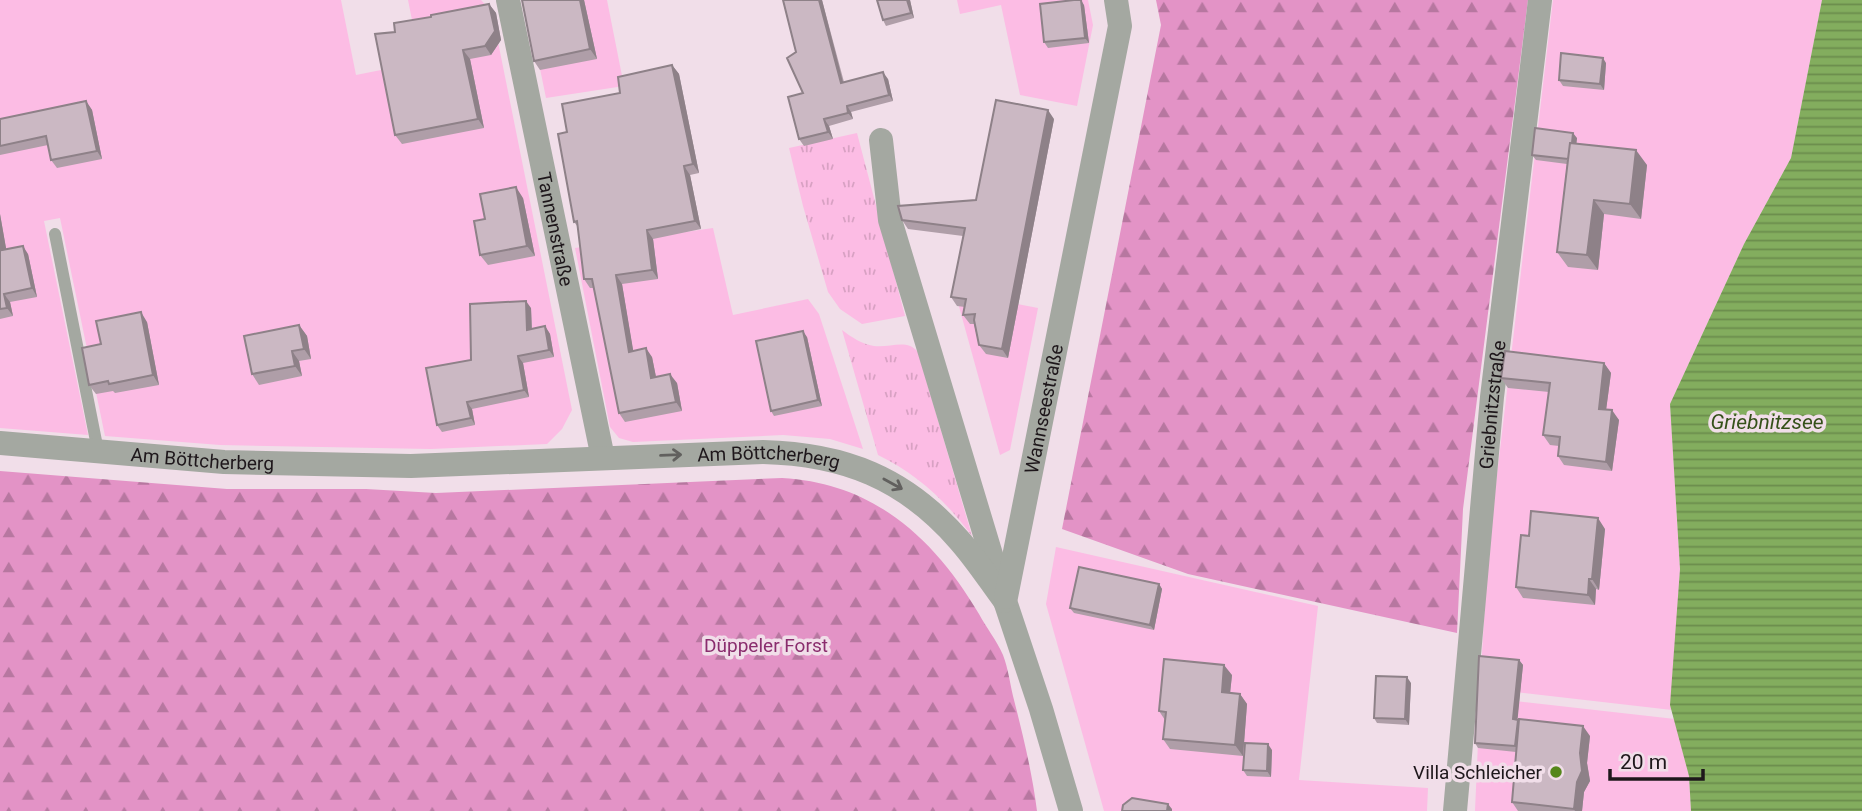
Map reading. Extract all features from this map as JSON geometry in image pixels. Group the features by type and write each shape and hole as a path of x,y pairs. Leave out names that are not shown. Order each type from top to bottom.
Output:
{"street":[{"name":"Tannenstraße","path":"508,0 603,458"},
{"name":"Wannseestraße","path":"1005,601 1061,332 1120,26 1116,0"},
{"name":"Griebnitzstraße","path":"1455,811 1492,397 1540,0"},
{"path":"881,140 890,220 1071,811"},
{"name":"Am Böttcherberg","path":"0,443 224,462 411,466 798,453 851,464 901,488 929,508 961,541 1005,601"}],"lane":[{"path":"55,234 98,452"}],"green space":[{"path":"0,0 341,0 356,75 406,65 414,30 408,0 481,0 492,12 572,410 562,429 547,444 431,449 220,445 105,436 60,218 44,221 88,435 0,428"},
{"path":"526,0 607,0 624,86 546,98"},
{"path":"957,0 1088,0 1093,25 1077,106 1020,95 1001,5 960,14"},
{"path":"1156,0 1528,0 1463,509 1457,633 1188,574 1062,529 1161,25"},
{"path":"1553,0 1822,0 1791,158 1744,244 1670,404 1680,569 1672,710 1480,688 1488,552"},
{"path":"857,133 905,316 862,324 840,309 828,292 789,148"},
{"path":"713,228 733,315 808,299 819,314 863,449 830,439 783,435 633,442 619,438 610,427 575,248"},
{"path":"955,292 1038,308 1010,450 1000,455"},
{"path":"842,330 870,345 903,344 918,352 972,536 930,489 878,455"},
{"name":"Düppeler Forst","path":"0,471 227,489 366,489 436,493 782,478 815,482 845,491 873,503 898,519 921,539 942,561 995,639 1008,670 1037,811 0,811"},
{"path":"1056,547 1318,606 1299,780 1428,788 1427,811 1104,811 1046,604"},
{"path":"1480,697 1675,719 1689,776 1691,811 1475,811"}],"water":[{"name":"Griebnitzsee","path":"1822,0 1862,0 1862,811 1691,811 1689,776 1670,705 1680,569 1670,404 1744,244 1791,158"}],"building":[{"path":"522,0 580,0 590,49 534,61"},
{"path":"783,0 819,0 841,83 883,72 889,95 847,106 848,113 824,119 828,132 799,139 788,97 803,93 787,58 796,52"},
{"path":"877,0 907,0 911,13 883,20"},
{"path":"1081,0 1085,38 1044,42 1040,4"},
{"path":"489,4 495,31 485,46 463,50 478,119 395,135 375,34 395,32 394,23"},
{"path":"1561,53 1603,58 1600,84 1559,80"},
{"path":"672,65 693,164 684,166 695,221 647,230 652,270 616,275 629,352 646,348 651,378 670,374 676,402 619,413 592,279 584,279 577,221 574,222 558,134 567,132 562,104 620,93 618,77"},
{"path":"996,100 1048,110 1002,349 979,345 975,314 963,315 966,299 951,297 965,228 902,220 898,206 976,200"},
{"path":"86,101 97,151 51,160 46,136 0,146 0,119"},
{"path":"1535,128 1573,133 1568,159 1532,155"},
{"path":"1570,143 1636,150 1630,204 1594,200 1587,255 1557,252"},
{"path":"516,187 527,246 480,255 474,221 485,219 480,194"},
{"path":"0,240 2,250 23,246 32,288 4,294 7,308 0,309"},
{"path":"526,301 527,330 545,326 549,350 518,356 524,390 467,402 471,418 437,425 426,368 471,360 470,304"},
{"path":"141,312 153,375 89,385 82,348 101,344 96,321"},
{"path":"299,325 304,349 292,351 295,366 252,374 244,336"},
{"path":"803,331 818,400 771,411 756,341"},
{"path":"1505,351 1604,363 1599,409 1612,410 1606,462 1558,456 1560,437 1543,435 1550,383 1501,378"},
{"path":"1531,511 1598,518 1588,595 1516,587 1521,535 1529,536"},
{"path":"1079,567 1159,584 1150,625 1070,608"},
{"path":"1479,656 1519,660 1513,719 1518,720 1515,746 1475,743"},
{"path":"1164,659 1224,665 1222,692 1240,694 1235,745 1163,739 1166,712 1159,711"},
{"path":"1376,676 1407,677 1405,719 1374,718"},
{"name":"Villa Schleicher","path":"1519,719 1583,726 1580,753 1582,771 1577,782 1574,809 1512,802"},
{"path":"1245,743 1268,744 1267,771 1243,770"},
{"path":"1132,798 1168,804 1167,811 1122,811 1123,805"}],"place":[{"name":"Villa Schleicher","path":"1556,772"}]}
